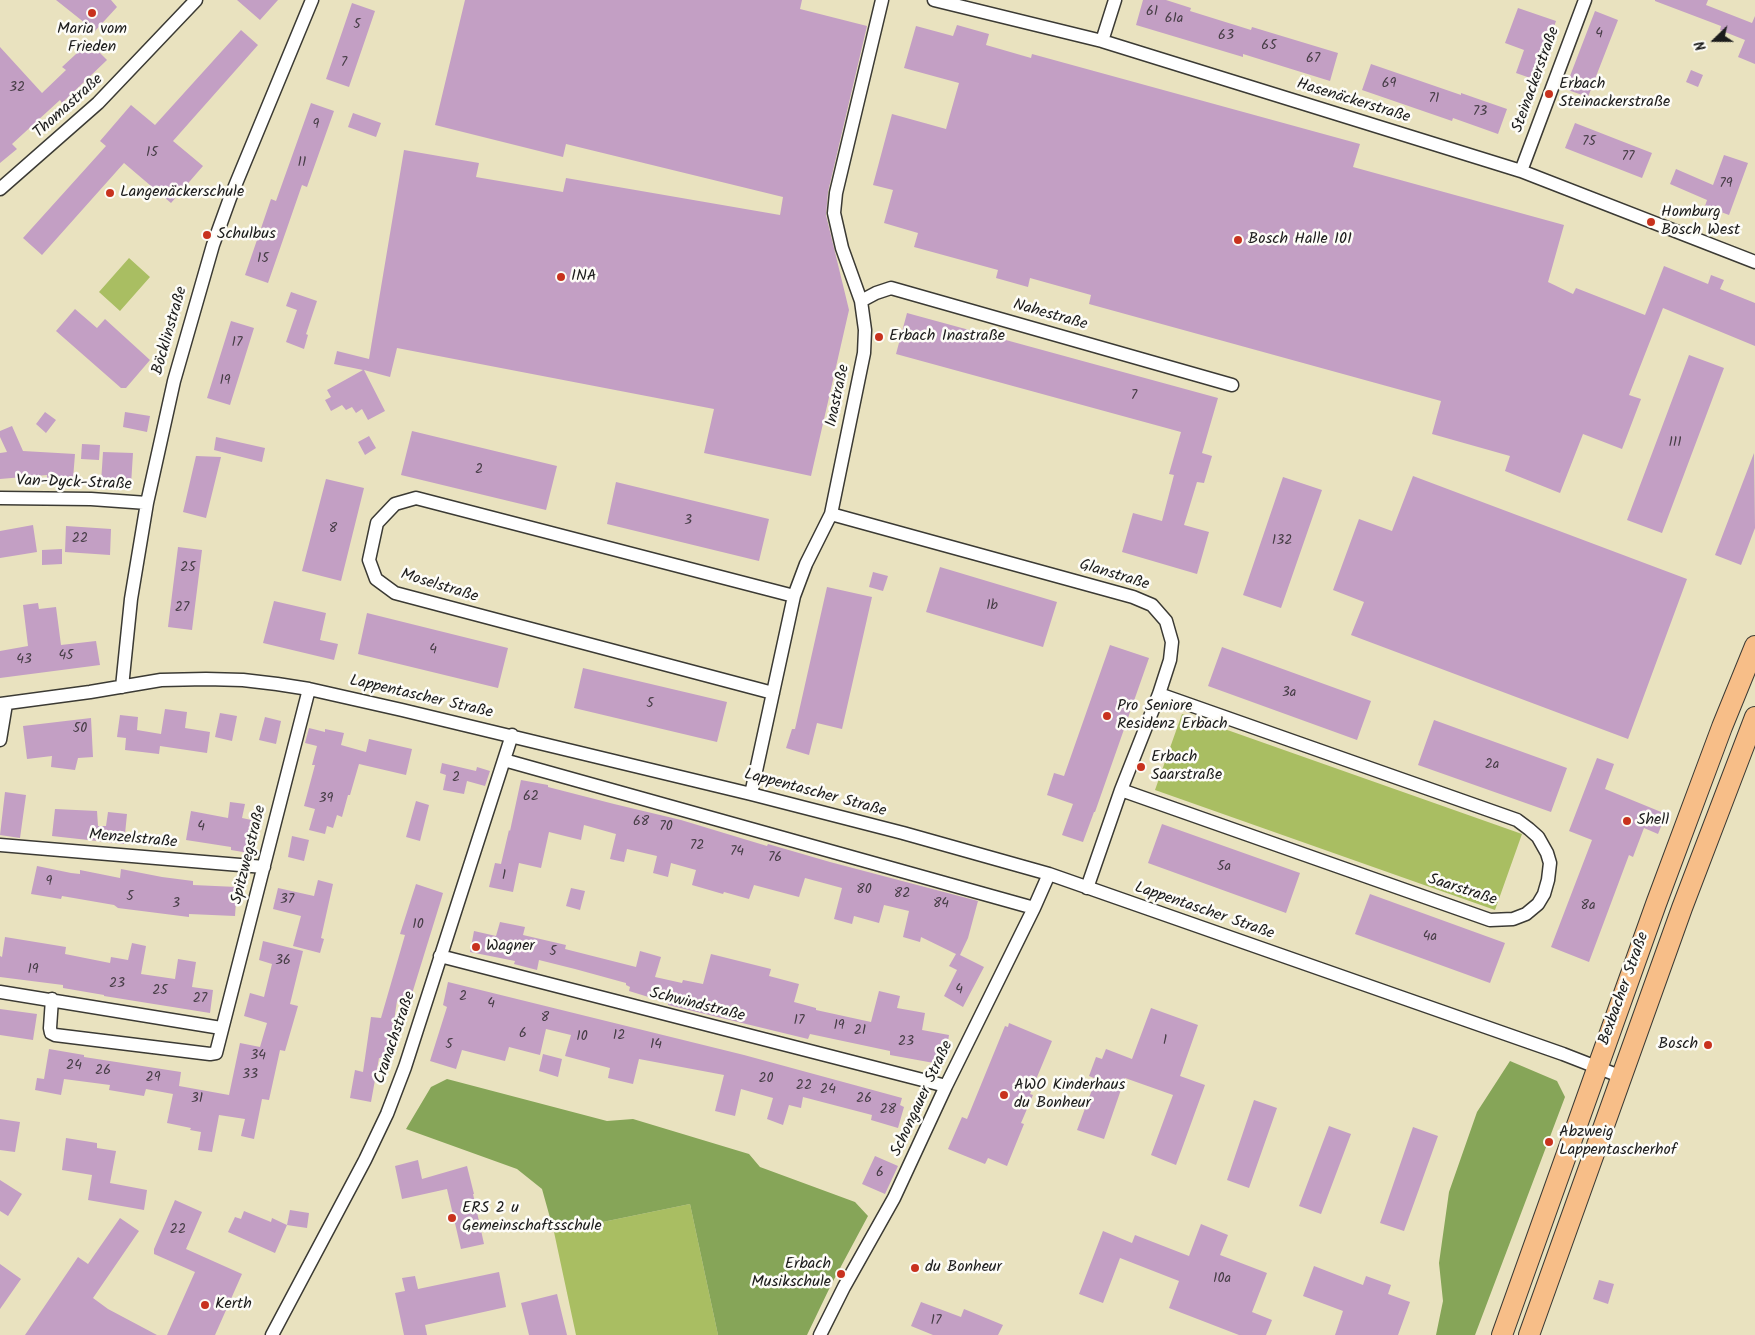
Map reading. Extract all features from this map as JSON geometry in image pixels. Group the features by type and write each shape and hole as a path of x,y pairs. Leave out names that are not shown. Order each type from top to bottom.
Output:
{"main road":[{"name":"Bexbacher Straße","path":"1502,1335 1684,829 1755,646"},
{"name":"Bexbacher Straße","path":"1529,1335 1682,908 1755,716"}],"street":[{"name":"Thomastraße","path":"0,189 98,103 196,0"},
{"name":"Böcklinstraße","path":"122,687 131,599 147,503 174,381 212,245 312,0"},
{"name":"Inastraße","path":"752,794 794,596 806,564 831,514 864,353 865,330 861,301 842,248 834,213 836,193 882,0"},
{"name":"Hasenäckerstraße","path":"934,0 1102,41 1521,171 1755,262"},
{"path":"1102,41 1115,0"},
{"name":"Steinackerstraße","path":"1521,171 1585,0"},
{"name":"Nahestraße","path":"861,301 876,293 892,288 1232,385"},
{"name":"Van-Dyck-Straße","path":"0,498 91,499 147,503"},
{"name":"Moselstraße","path":"773,693 395,594 376,579 369,560 377,523 395,504 416,498 794,596"},
{"name":"Glanstraße","path":"831,514 1132,597 1152,605 1166,621 1172,642 1170,660 1159,694 1121,790 1088,888"},
{"name":"Lappentascher Straße","path":"3,704 161,680 243,680 309,689 512,735 752,794 1049,874 1622,1077"},
{"name":"Spitzwegstraße","path":"52,1000 50,1028 51,1033 55,1036 210,1054 216,1053 309,689"},
{"name":"Saarstraße","path":"1121,790 1490,920 1513,919 1526,914 1538,904 1544,894 1550,863 1547,853 1538,837 1517,820 1159,694"},
{"path":"0,740 3,704"},
{"name":"Cranachstraße","path":"272,1335 365,1160 387,1114 405,1067 512,735"},
{"path":"504,760 1034,908"},
{"name":"Menzelstraße","path":"0,845 264,868"},
{"name":"Schongauer Straße","path":"820,1335 844,1287 894,1198 1049,874"},
{"name":"Schwindstraße","path":"440,956 946,1086"},
{"path":"0,992 221,1028"}],"green space":[{"path":"129,258 150,277 120,311 99,292"},
{"path":"1182,714 1522,834 1495,910 1155,790"},
{"path":"1510,1061 1557,1081 1565,1097 1475,1335 1436,1335 1443,1301 1439,1263 1449,1192 1477,1112"},
{"path":"447,1079 607,1121 633,1119 749,1154 760,1167 855,1202 868,1216 807,1335 718,1335 690,1204 554,1232 542,1189 517,1169 406,1129 431,1087"},
{"path":"690,1204 718,1335 576,1335 554,1232"}],"building":[{"name":"Maria vom Frieden","path":"56,0 111,0 117,7 95,31"},
{"path":"237,0 278,0 260,20"},
{"path":"465,0 802,0 800,9 867,26 828,192 826,215 849,310 811,476 704,453 714,409 397,348 390,377 364,370 385,411 368,420 362,409 356,413 352,407 346,410 342,405 331,411 325,400 331,397 327,390 363,370 334,364 337,351 369,359 404,150 479,163 476,177 563,192 566,178 780,215 783,197 566,144 563,157 435,125"},
{"path":"1143,0 1166,0 1191,8 1190,11 1251,30 1252,27 1338,53 1330,81 1243,54 1243,57 1136,25"},
{"path":"1655,0 1708,0 1706,5 1752,23 1755,16 1755,64 1738,57 1745,40 1720,30 1721,26"},
{"path":"352,3 375,11 349,87 326,79"},
{"path":"1518,8 1556,21 1536,80 1516,73 1524,50 1505,43"},
{"path":"1595,11 1618,20 1588,97 1565,89"},
{"name":"Bosch Halle 101","path":"957,25 989,34 986,45 1031,58 1032,54 1360,144 1353,167 1564,225 1548,282 1573,294 1576,288 1645,315 1664,266 1708,284 1711,275 1724,280 1720,289 1755,303 1755,346 1663,308 1629,395 1641,399 1622,449 1583,434 1560,493 1505,471 1510,456 1432,434 1441,401 1089,304 1091,295 1030,278 1028,287 996,278 998,270 914,247 918,233 884,223 893,190 873,185 892,114 946,129 959,83 904,68 916,26 953,36"},
{"path":"241,30 258,45 173,141 203,166 171,203 124,163 42,255 23,238 106,146 100,141 131,105 155,125"},
{"path":"89,42 107,60 62,103 60,100 12,144 17,149 0,163 0,47 42,93 66,70 62,67"},
{"path":"1371,64 1507,109 1498,134 1453,118 1452,121 1362,90"},
{"path":"1691,70 1703,75 1698,87 1686,82"},
{"path":"311,103 334,111 307,187 302,185 268,283 245,275 271,199 276,201"},
{"path":"353,113 381,123 376,137 348,127"},
{"path":"1575,123 1652,153 1642,178 1565,148"},
{"path":"1724,155 1748,163 1729,215 1705,206 1707,200 1670,184 1676,169 1713,185"},
{"path":"291,292 317,301 306,334 308,335 304,349 286,342 297,310 286,306"},
{"path":"75,309 97,328 105,319 150,360 126,388 121,388 56,331"},
{"path":"907,313 1218,398 1202,453 1212,456 1204,483 1197,482 1184,525 1209,532 1197,574 1122,552 1133,513 1162,521 1174,475 1169,474 1181,432 896,354"},
{"path":"231,321 254,328 230,405 207,398"},
{"path":"1689,355 1724,368 1662,533 1627,520"},
{"path":"45,412 56,420 46,433 36,424"},
{"path":"125,412 150,416 147,432 123,427"},
{"path":"12,426 23,451 75,454 73,479 47,478 47,475 0,479 0,453 7,452 0,437 0,431"},
{"path":"412,431 557,466 546,510 401,475"},
{"path":"369,436 376,448 365,455 358,442"},
{"path":"216,437 265,448 262,462 214,450"},
{"path":"82,444 100,445 99,460 81,459"},
{"path":"103,452 133,453 131,485 101,483"},
{"path":"1754,453 1755,528 1741,565 1715,555"},
{"path":"196,456 221,457 206,518 183,512"},
{"path":"1413,476 1687,579 1628,739 1351,635 1364,602 1333,590 1359,519 1392,531"},
{"path":"1283,477 1322,490 1281,608 1243,595"},
{"path":"326,479 364,488 341,581 302,571"},
{"path":"616,482 769,519 759,561 607,524"},
{"path":"33,525 37,552 0,558 0,531"},
{"path":"66,526 111,529 110,555 65,552"},
{"path":"178,547 202,550 192,630 168,627"},
{"path":"62,549 62,564 42,565 42,550"},
{"path":"940,567 1057,602 1043,647 926,612"},
{"path":"873,572 888,576 883,591 869,587"},
{"path":"827,587 872,597 842,729 817,723 809,755 786,748 792,729 795,729"},
{"path":"274,601 326,613 320,640 338,644 334,660 263,643"},
{"path":"38,603 39,609 56,607 61,645 96,641 100,665 0,678 0,651 28,646 23,605"},
{"path":"367,613 508,648 498,688 358,654"},
{"name":"Pro Seniore Residenz Erbach","path":"1110,645 1149,658 1083,842 1062,835 1073,804 1047,795 1054,773 1064,776"},
{"path":"1222,647 1371,701 1357,740 1208,686"},
{"path":"583,668 727,702 717,742 574,708"},
{"path":"165,709 187,712 185,728 210,732 207,753 160,746 159,754 125,750 126,738 117,737 120,715 138,717 137,730 161,734"},
{"path":"220,713 237,716 232,741 215,737"},
{"path":"265,717 281,721 276,744 259,740"},
{"path":"91,718 93,757 78,758 75,770 51,767 52,756 27,759 23,726"},
{"path":"1434,720 1567,768 1551,812 1418,765"},
{"path":"309,728 325,732 325,729 344,733 341,745 366,752 369,739 412,749 406,775 359,764 342,817 337,815 333,828 327,826 325,834 309,830 315,809 304,806 315,765 312,765 317,746 305,743"},
{"path":"1597,758 1614,764 1605,789 1666,814 1658,834 1644,828 1633,857 1629,855 1589,962 1551,947 1592,840 1569,831"},
{"path":"442,763 476,771 477,767 490,771 485,786 467,781 464,794 443,790 446,775 440,773"},
{"path":"521,780 548,785 548,787 681,820 767,846 768,844 978,901 968,938 960,955 984,967 963,1007 944,996 957,970 949,966 956,954 921,937 920,942 903,937 909,911 884,905 879,923 854,916 852,924 834,919 842,888 805,878 799,897 754,885 749,899 724,892 723,894 692,885 696,870 671,863 668,877 653,873 657,856 627,849 624,862 610,859 616,834 584,825 581,840 549,832 541,868 519,863 513,892 489,887 495,863 501,864"},
{"path":"5,792 26,795 20,838 0,835"},
{"path":"416,801 429,805 420,841 406,837"},
{"path":"230,802 245,804 242,818 261,822 255,854 231,850 231,847 186,840 191,811 228,818"},
{"path":"55,809 97,811 98,826 106,826 108,812 127,814 124,844 52,836"},
{"path":"1162,824 1300,873 1286,913 1148,863"},
{"path":"292,836 309,840 304,861 288,857"},
{"path":"37,866 80,874 80,870 120,878 121,869 193,881 193,885 237,887 235,916 189,914 189,917 118,908 114,905 62,896 61,899 31,894"},
{"path":"318,880 333,884 321,938 324,939 320,953 293,946 301,916 273,909 278,888 314,896"},
{"path":"416,884 443,893 441,900 411,997 406,996 404,1003 397,1001 388,1060 379,1058 371,1102 350,1098 355,1070 363,1072 371,1017 381,1018 405,935 400,934"},
{"path":"571,888 585,891 580,910 566,906"},
{"path":"1370,894 1505,943 1490,983 1355,934"},
{"path":"500,922 525,927 523,935 566,945 565,949 636,967 640,951 661,957 655,977 682,983 683,980 703,984 711,954 771,969 769,976 799,984 794,1002 816,1008 816,1010 871,1022 879,991 900,996 897,1008 925,1013 922,1030 949,1035 945,1060 935,1059 934,1063 890,1055 890,1051 810,1034 808,1039 668,1005 668,1003 629,991 630,987 626,983 575,969 539,960 537,970 514,964 515,961 470,952 474,931 496,936"},
{"path":"5,937 66,947 65,954 110,963 111,957 128,960 132,943 146,946 141,974 175,979 178,959 196,962 192,987 213,990 210,1013 104,996 63,988 63,985 0,977 0,956 2,957"},
{"path":"263,941 303,951 290,1004 298,1006 285,1051 280,1050 269,1100 262,1099 254,1139 241,1136 245,1119 219,1115 212,1152 198,1150 201,1132 167,1123 173,1094 146,1089 144,1096 109,1090 110,1085 64,1079 61,1095 35,1090 37,1078 44,1079 49,1049 84,1055 84,1057 181,1072 179,1086 229,1095 240,1043 260,1047 267,1023 244,1016 250,993 264,997 272,964 259,960"},
{"path":"448,982 744,1055 902,1098 900,1105 904,1107 898,1128 871,1120 872,1115 803,1097 801,1108 789,1105 783,1125 767,1119 773,1098 741,1089 735,1116 715,1111 724,1075 639,1059 633,1084 608,1078 610,1068 565,1056 571,1035 546,1029 540,1055 509,1047 505,1061 462,1050 456,1069 430,1061 447,1007 443,1005"},
{"path":"1151,1008 1198,1025 1180,1076 1205,1085 1176,1165 1151,1155 1173,1095 1125,1078 1104,1139 1077,1130 1096,1079 1089,1076 1096,1057 1102,1059 1106,1049 1132,1059"},
{"path":"0,1009 37,1014 33,1040 0,1035"},
{"name":"AWO Kinderhaus du Bonheur","path":"1009,1023 1052,1041 1030,1094 1033,1095 1021,1123 1024,1124 1007,1166 988,1158 985,1164 948,1149 962,1117 967,1119 1005,1026 1008,1027"},
{"path":"543,1054 562,1059 558,1077 539,1071"},
{"path":"1254,1100 1277,1108 1249,1188 1227,1180"},
{"path":"0,1119 20,1122 15,1152 0,1150"},
{"path":"1329,1126 1351,1134 1321,1214 1299,1206"},
{"path":"1413,1127 1438,1136 1404,1231 1380,1223"},
{"path":"66,1138 97,1143 97,1148 116,1151 110,1183 147,1190 144,1210 88,1200 92,1175 62,1170"},
{"path":"875,1156 898,1166 885,1194 862,1184"},
{"path":"418,1160 422,1179 467,1166 484,1244 461,1249 447,1189 402,1199 395,1166"},
{"path":"0,1180 22,1194 8,1216 0,1211"},
{"name":"Kerth","path":"175,1200 202,1212 186,1249 242,1274 215,1335 167,1335 195,1272 154,1254 154,1249"},
{"path":"290,1210 309,1213 307,1228 287,1225"},
{"path":"244,1211 271,1222 272,1218 287,1225 275,1253 228,1232 235,1217 241,1219"},
{"path":"120,1218 139,1231 93,1298 108,1309 157,1335 25,1335 78,1257 88,1264"},
{"path":"1201,1224 1228,1235 1220,1255 1267,1273 1252,1312 1272,1320 1266,1335 1239,1335 1169,1308 1179,1281 1120,1258 1103,1303 1079,1294 1103,1231 1132,1243 1135,1235 1189,1256"},
{"path":"0,1264 21,1279 0,1309"},
{"path":"1314,1266 1363,1285 1366,1276 1391,1285 1388,1294 1410,1302 1398,1335 1335,1335 1343,1311 1303,1296"},
{"path":"499,1272 506,1307 425,1325 427,1335 404,1335 395,1293 405,1291 402,1278 415,1276 418,1289"},
{"path":"1599,1280 1614,1284 1608,1304 1593,1299"},
{"path":"557,1294 567,1335 529,1335 521,1303"},
{"path":"921,1302 961,1317 964,1309 1003,1325 998,1335 933,1335 911,1326"}],"place":[{"name":"Maria vom Frieden","path":"92,13"},
{"name":"Erbach Steinackerstraße","path":"1549,94"},
{"name":"Langenäckerschule","path":"110,193"},
{"name":"Homburg Bosch West","path":"1651,222"},
{"name":"Schulbus","path":"207,235"},
{"name":"Bosch Halle 101","path":"1238,240"},
{"name":"INA","path":"561,277"},
{"name":"Erbach Inastraße","path":"879,337"},
{"name":"Pro Seniore Residenz Erbach","path":"1107,716"},
{"name":"Erbach Saarstraße","path":"1141,767"},
{"name":"Shell","path":"1627,821"},
{"name":"Wagner","path":"476,947"},
{"name":"Bosch","path":"1708,1045"},
{"name":"AWO Kinderhaus du Bonheur","path":"1004,1095"},
{"name":"Abzweig Lappentascherhof","path":"1549,1142"},
{"name":"ERS 2 u Gemeinschaftsschule","path":"452,1218"},
{"name":"du Bonheur","path":"915,1268"},
{"name":"Erbach Musikschule","path":"841,1274"},
{"name":"Kerth","path":"205,1305"}]}
